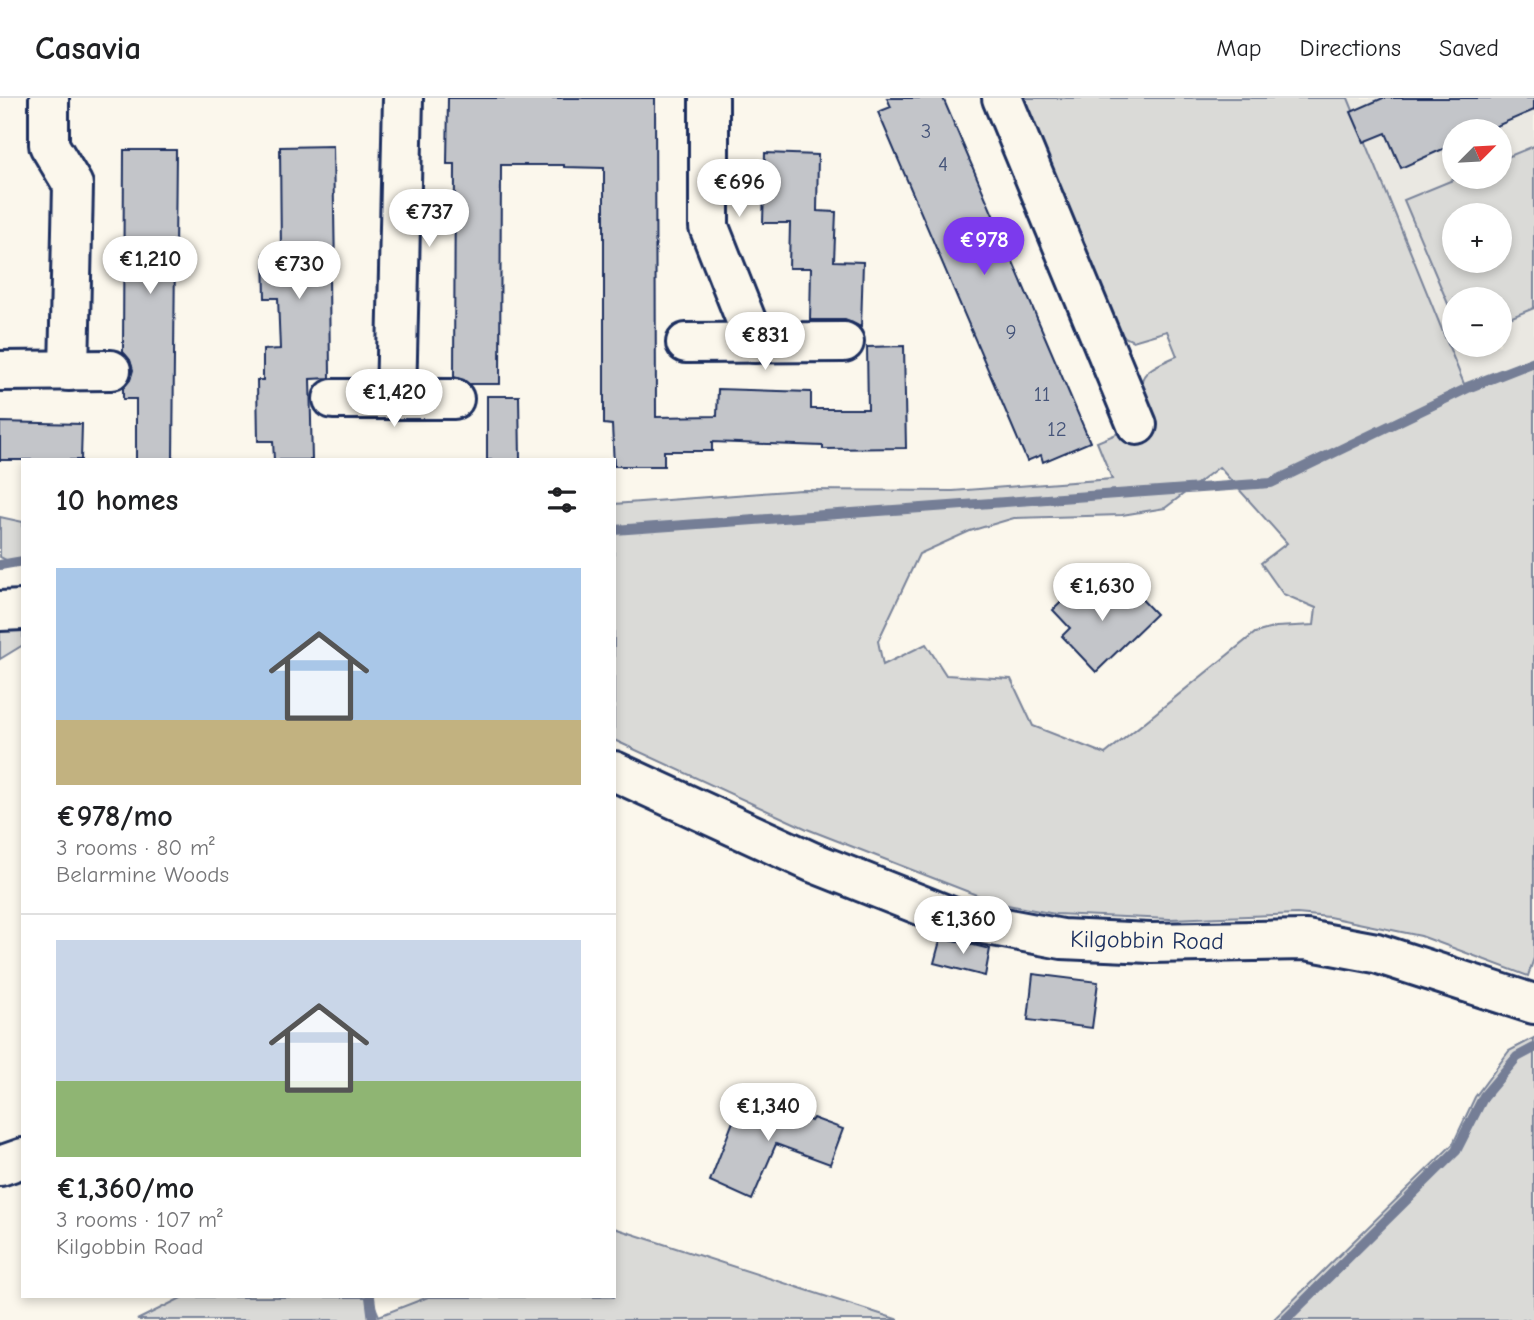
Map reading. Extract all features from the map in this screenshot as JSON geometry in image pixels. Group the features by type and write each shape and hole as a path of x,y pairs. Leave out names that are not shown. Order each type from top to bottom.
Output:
{"street":[{"path":"49,98 48,145 73,185 69,371"},
{"path":"396,399 403,98"},
{"path":"709,98 709,227 755,343"},
{"path":"1002,98 1137,425"},
{"path":"686,343 844,342"},
{"path":"0,371 111,370"},
{"path":"333,400 454,399"},
{"path":"0,611 21,610"},
{"name":"Kilgobbin Road","path":"616,772 812,862 956,919 1062,939 1151,943 1306,940 1376,953 1534,1004"},
{"path":"0,1166 21,1159"}],"shaded area":[{"path":"1016,98 1348,98 1442,330 1442,357 1453,357 1464,384 1534,357 1534,958 1528,976 1421,936 1329,917 1297,914 1170,919 1055,914 997,903 807,829 616,741 616,504 801,490 953,491 1112,479 1097,442 1150,420 1142,395 1142,379 1153,368 1177,356 1167,331 1133,341 1116,333","holes":["1219,467 1287,543 1261,563 1283,594 1316,608 1314,625 1276,627 1255,633 1105,754 1033,726 1011,679 946,675 926,644 883,665 878,641 919,554 970,531 1014,518 1122,515 1165,508"]},
{"path":"1348,98 1534,98 1534,357 1464,385 1453,357 1512,357 1512,287 1442,287 1442,331"},
{"path":"1534,146 1534,308 1512,317 1512,287 1442,287 1442,290 1404,200 1442,184 1442,189 1512,189 1512,155"},
{"path":"0,517 21,522 21,565 0,557"},
{"path":"0,628 20,628 21,646 0,659"},
{"path":"1534,1038 1534,1320 1273,1320 1453,1144 1475,1097 1509,1051"},
{"path":"616,1229 899,1320 137,1320 181,1298 371,1298 379,1316 425,1298 616,1298"}],"building":[{"path":"448,98 655,98 656,417 717,416 718,389 811,392 811,409 868,409 867,347 904,346 906,448 823,449 823,446 712,442 712,451 664,451 664,466 616,466 612,425 604,424 604,168 501,165 500,384 469,384 454,377 455,164 447,164"},
{"path":"887,98 943,98 1090,442 1043,462 1041,455 1027,461 878,112 891,107"},
{"path":"1383,98 1534,98 1534,110 1512,119 1442,119 1442,149 1401,168 1386,133 1364,142 1351,112"},
{"path":"333,146 335,272 329,272 330,378 310,379 312,458 274,458 273,441 258,441 257,380 263,380 263,350 280,349 278,298 265,298 264,253 281,253 280,147"},
{"path":"124,150 176,150 173,458 136,458 136,399 123,399 123,388 130,380 133,370 130,360 123,352"},
{"path":"765,153 818,155 817,211 836,212 834,261 863,262 861,327 845,320 810,320 811,268 789,268 790,223 763,223"},
{"path":"487,396 519,396 520,458 487,458"},
{"path":"0,422 82,424 81,458 0,460"},
{"path":"1081,583 1106,609 1129,586 1156,614 1096,672 1062,636 1070,628 1053,610"},
{"path":"941,937 990,949 985,976 934,963"},
{"path":"1033,974 1098,982 1092,1028 1028,1020"},
{"path":"744,1093 811,1121 813,1118 843,1129 830,1164 776,1144 752,1200 710,1181"}],"waterway":[{"path":"616,530 1271,483 1470,387 1534,362"},
{"path":"0,565 21,561"},
{"path":"1285,1320 1456,1151 1484,1096 1517,1057 1534,1048"},
{"path":"370,1298 373,1320"}]}
